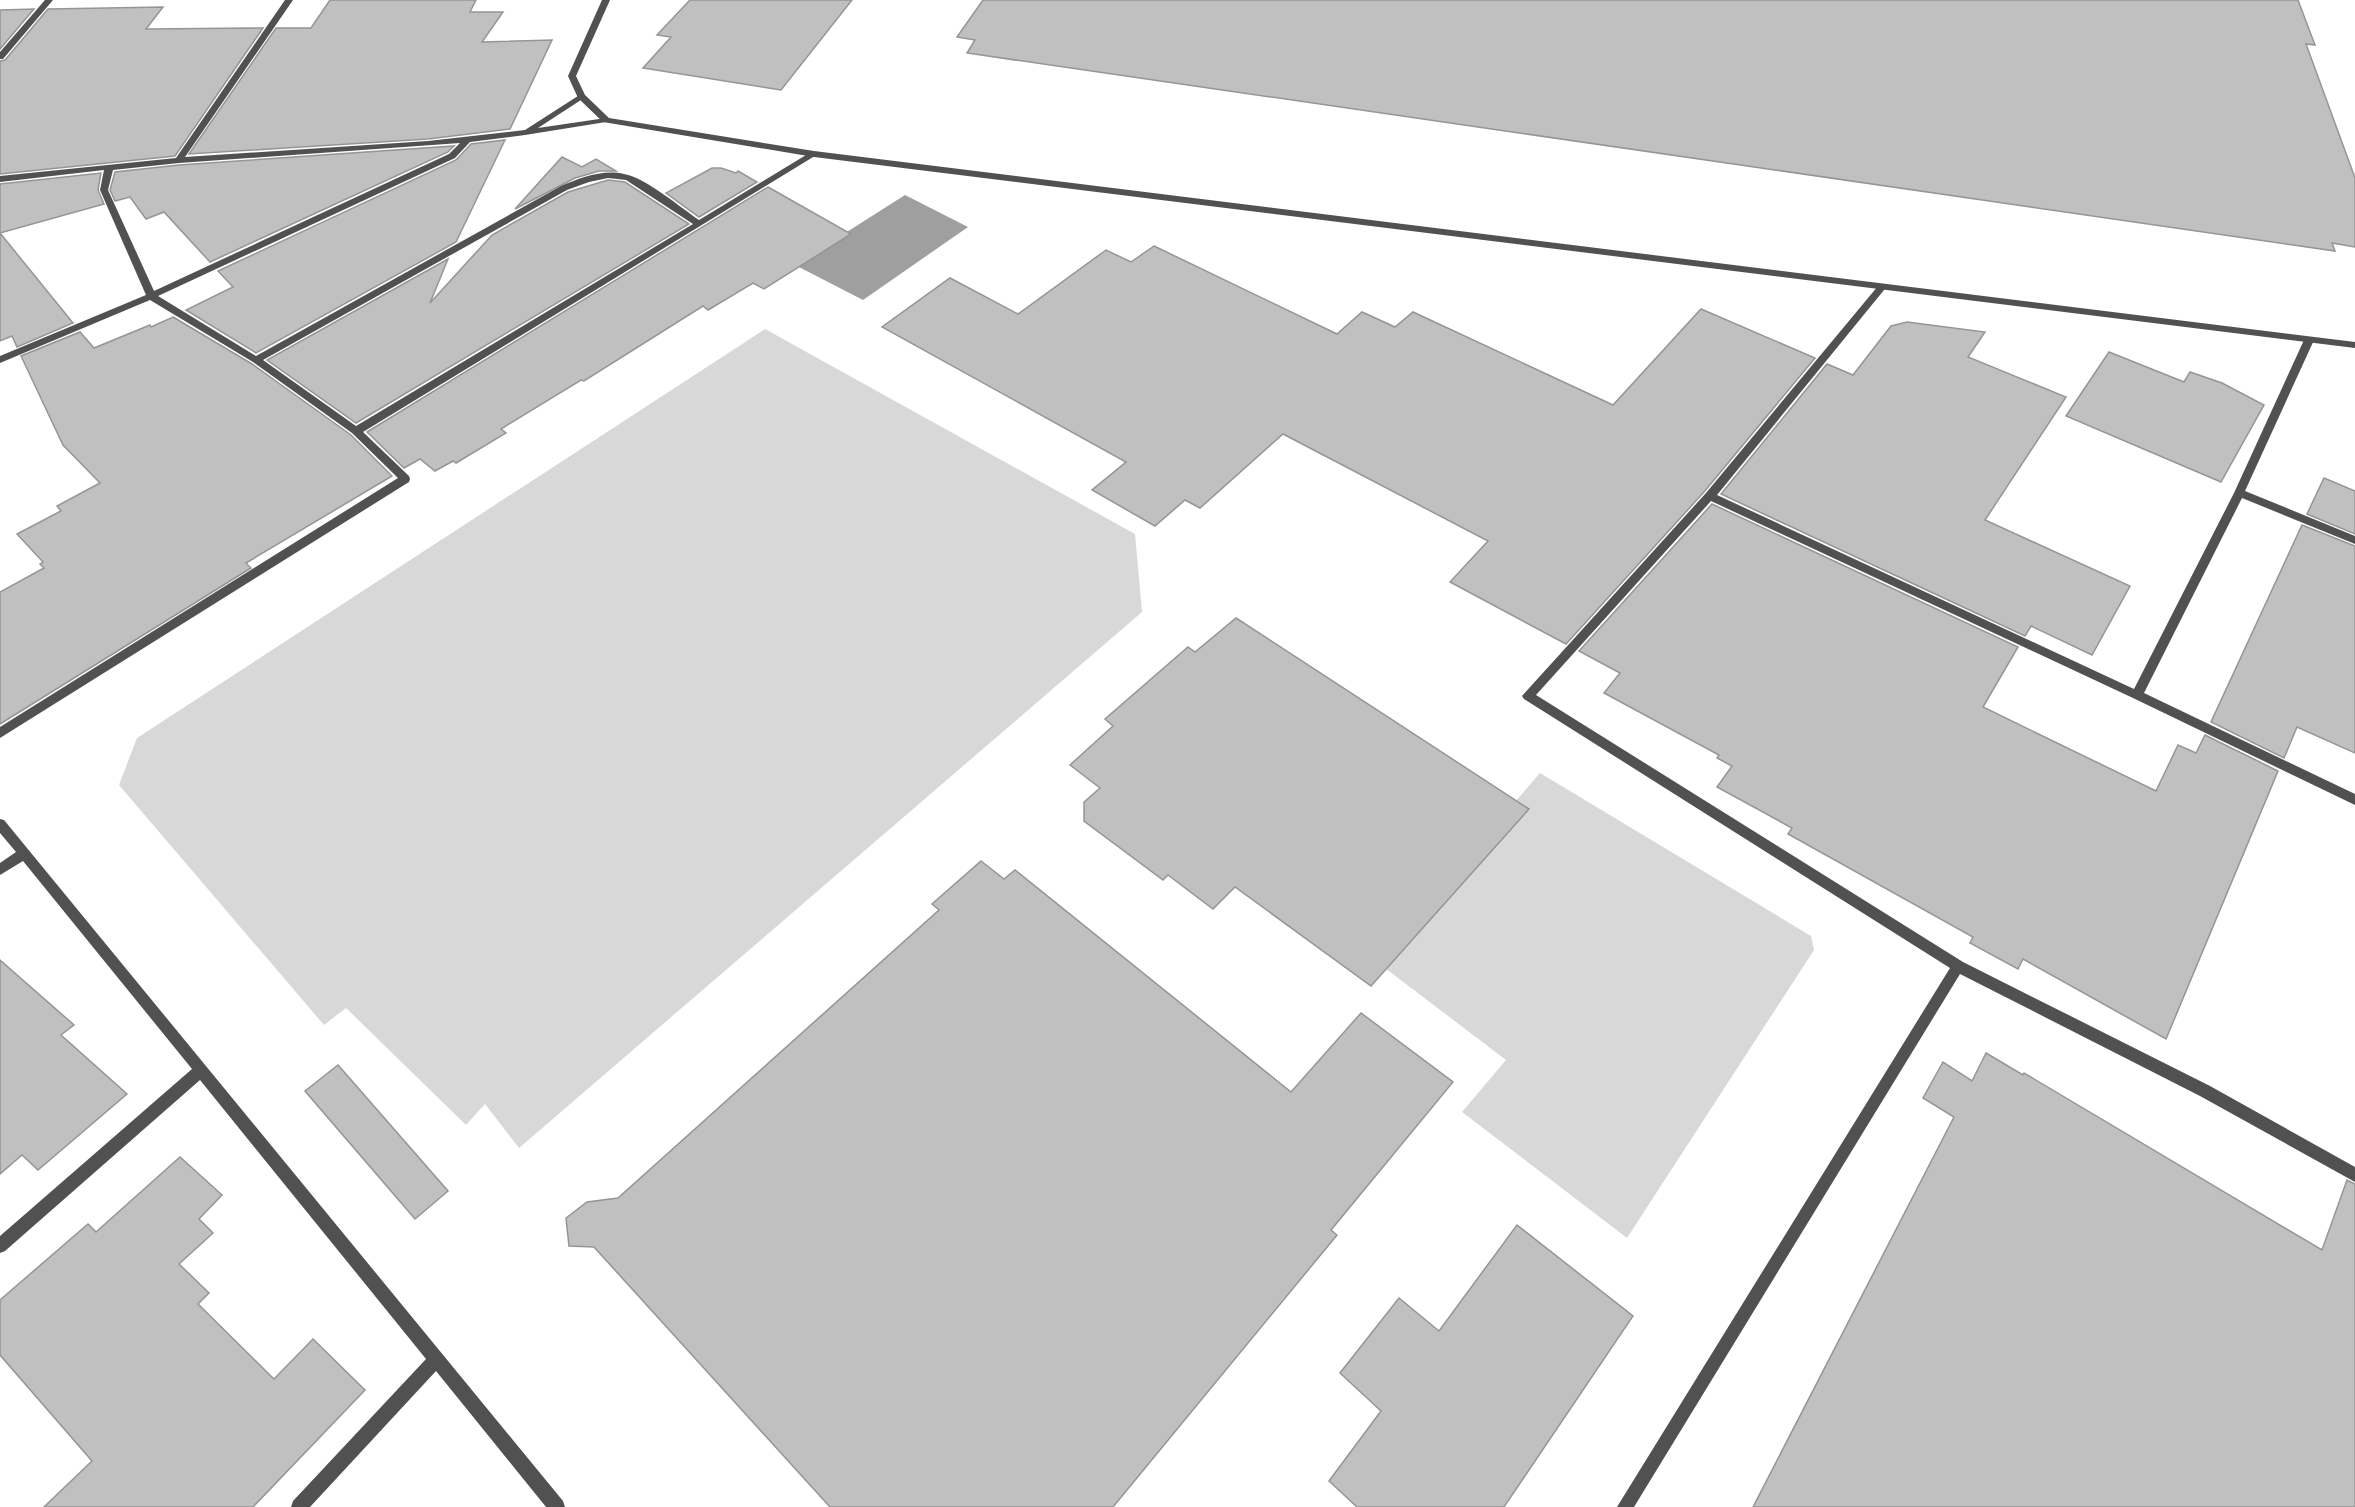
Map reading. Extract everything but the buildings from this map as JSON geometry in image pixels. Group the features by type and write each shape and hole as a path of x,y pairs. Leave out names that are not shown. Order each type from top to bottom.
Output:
{"street":[{"path":"0,57 49,0"},
{"path":"179,160 288,0"},
{"path":"606,0 572,76 581,96 606,120"},
{"path":"525,133 581,96"},
{"path":"0,179 179,160 468,139 525,133 606,120 814,154 2355,345"},
{"path":"0,360 151,296 452,156 468,139"},
{"path":"356,431 814,154"},
{"path":"0,733 405,479 356,431 256,360 151,296 104,190 109,168"},
{"path":"256,360 554,194 587,178 609,175 626,177 699,224"},
{"path":"1881,288 1710,496 1528,696 1958,966 2205,1090 2355,1175"},
{"path":"2137,695 2239,493 2310,340"},
{"path":"2239,493 2355,540"},
{"path":"1710,496 2137,695 2355,800"},
{"path":"0,824 557,1507"},
{"path":"0,870 23,854"},
{"path":"1625,1507 1958,966"},
{"path":"0,1246 201,1070"},
{"path":"299,1507 437,1359"}],"shaded area":[{"path":"905,195 968,227 863,300 795,265"},
{"path":"765,329 1135,534 1142,612 519,1148 485,1104 466,1125 346,1008 324,1025 119,785 137,738"},
{"path":"1540,773 1811,936 1814,950 1627,1238 1462,1112 1506,1060 1377,962"}]}
